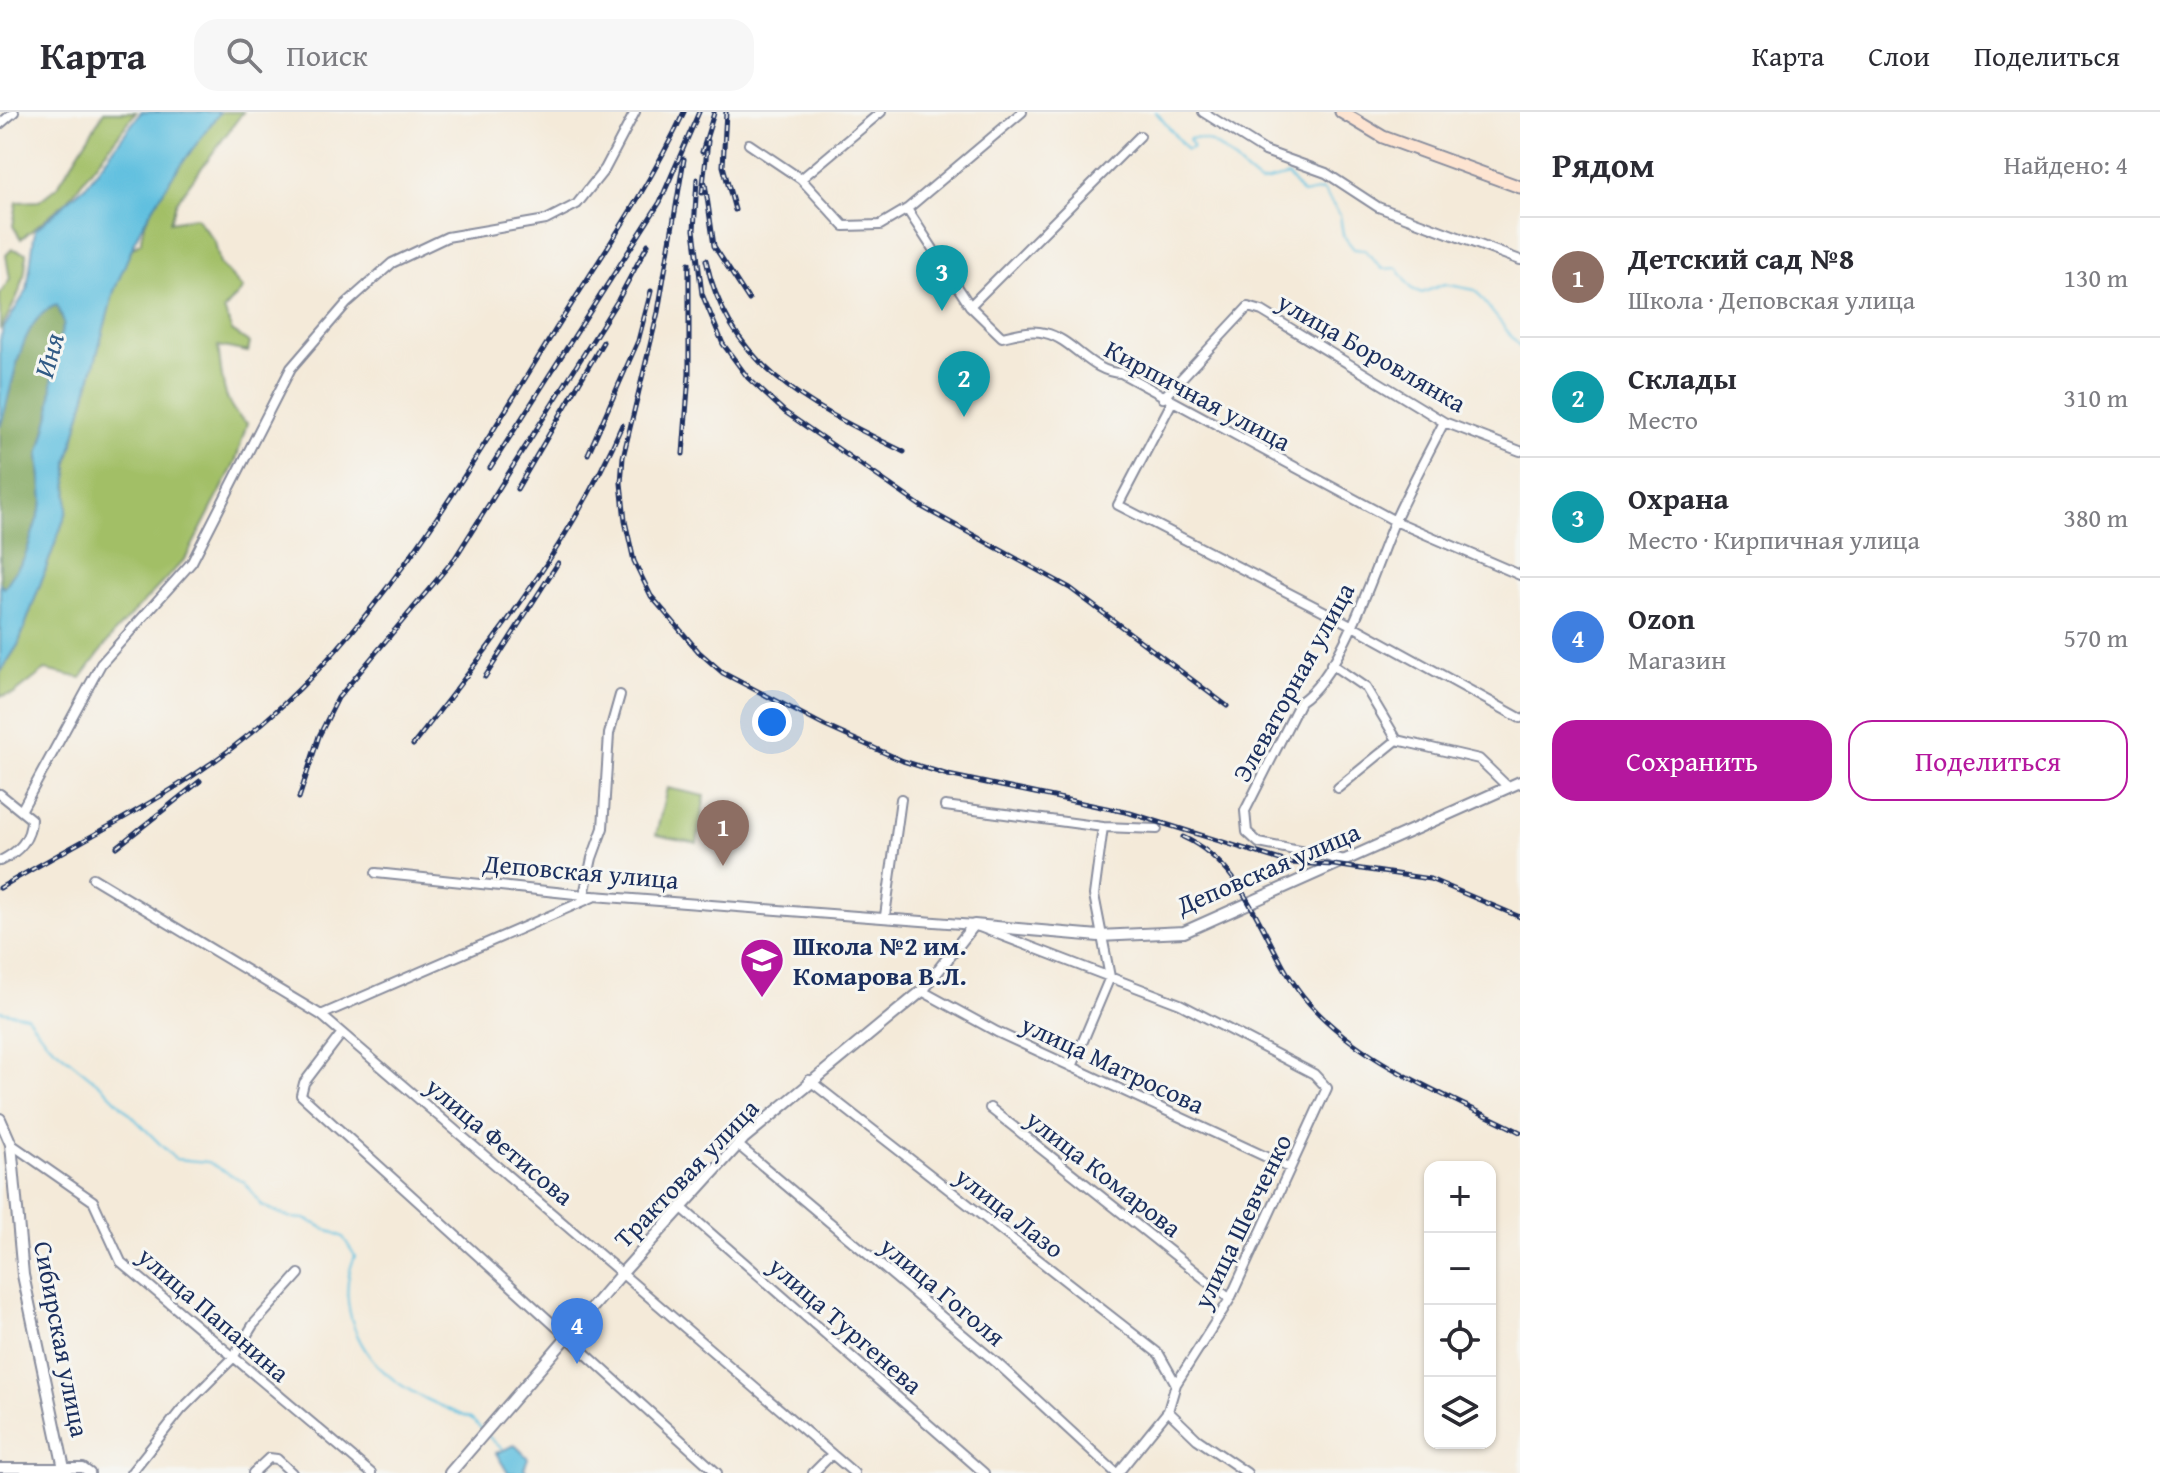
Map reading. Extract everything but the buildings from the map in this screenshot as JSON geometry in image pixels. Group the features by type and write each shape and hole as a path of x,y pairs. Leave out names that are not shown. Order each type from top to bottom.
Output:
{"main road":[{"path":"1341,112 1383,137 1520,187"}],"street":[{"path":"0,124 14,112"},
{"path":"21,811 101,664 192,562 291,368 347,303 392,263 447,237 546,220 577,204 605,169 635,112"},
{"path":"801,179 881,112"},
{"path":"749,144 801,179 844,226 880,225 907,209 1022,112"},
{"path":"1203,112 1265,151 1326,173 1378,207 1520,260"},
{"path":"970,306 1140,136"},
{"name":"Кирпичная улица","path":"907,209 970,306 1002,337 1030,331 1047,333 1092,363 1121,373 1395,521 1520,575"},
{"name":"улица Боровлянка","path":"1167,400 1248,307 1262,311 1444,422 1520,451"},
{"path":"1167,400 1118,505 1351,625 1520,718"},
{"name":"Элеваторная улица","path":"1345,860 1259,843 1247,832 1245,811 1300,702 1314,693 1373,582 1395,521 1444,422"},
{"path":"1331,664 1366,688 1397,740 1479,759 1508,787"},
{"path":"584,895 603,828 609,734 620,695"},
{"path":"1338,788 1397,740"},
{"name":"Деповская улица","path":"376,873 594,896 885,916 1099,936 1184,932 1520,782"},
{"path":"0,796 31,819 28,836 21,848 0,861"},
{"path":"885,916 901,799"},
{"path":"945,806 1103,827 1157,829"},
{"path":"1072,1067 1110,977 1099,936 1094,895 1103,827"},
{"name":"улица Фетисова","path":"93,878 321,1015 854,1473"},
{"path":"321,1015 594,896"},
{"name":"Деповская улица","path":"974,925 1180,1004 1314,1074"},
{"name":"Трактовая улица","path":"450,1473 623,1272 738,1145 809,1080 922,991 974,925"},
{"name":"улица Матросова","path":"922,991 1072,1067 1290,1168"},
{"path":"342,1033 304,1083 301,1095 717,1473"},
{"name":"улица Шевченко","path":"1168,1411 1176,1384 1230,1299 1327,1088 1314,1074"},
{"name":"улица Лазо","path":"809,1080 1159,1354 1176,1384"},
{"name":"улица Комарова","path":"990,1108 1230,1299"},
{"name":"Сибирская улица","path":"0,1119 11,1144 23,1275 66,1472"},
{"name":"улица Папанина","path":"11,1144 93,1201 121,1262 232,1359 371,1473"},
{"name":"улица Гоголя","path":"738,1145 998,1364 1117,1473"},
{"name":"улица Тургенева","path":"682,1208 984,1473"},
{"path":"131,1473 181,1410 232,1359 253,1325 299,1274"},
{"path":"1117,1473 1168,1411 1197,1439 1247,1473"},
{"path":"813,1473 832,1454"},
{"path":"253,1473 269,1458 277,1459 292,1473"},
{"path":"0,1468 66,1472 83,1468 90,1473"}],"green space":[{"path":"104,112 136,112 67,201 21,239 13,226 17,202 39,201 57,187"},
{"path":"220,112 243,112 177,201 170,222 196,217 215,242 220,264 243,289 224,310 232,331 250,343 248,352 218,346 227,399 238,416 247,423 235,463 186,558 115,632 81,678 45,670 14,694 0,696 0,673 18,645 67,511 68,462 114,291 130,250 141,242 143,228 160,194"},
{"path":"12,249 26,253 26,264 19,293 0,330 0,294 10,279 6,255"},
{"path":"57,305 64,323 54,358 50,414 39,455 43,501 25,557 4,589 0,583 0,427 24,338 43,310"},
{"path":"667,788 705,796 697,843 656,835"}],"water":[{"path":"141,112 220,112 172,177 140,229 114,291 68,462 67,511 18,645 0,673 0,583 4,588 25,557 43,501 39,455 50,414 54,358 64,323 57,305 44,312 33,324 25,340 0,427 0,340 3,329 27,290 35,230 87,184"},
{"path":"515,1445 528,1458 524,1469 529,1473 508,1473 496,1453"}],"waterway":[{"path":"1156,112 1187,150 1193,147 1189,139 1199,138 1218,147 1260,183 1288,176 1303,194 1323,190 1340,215 1343,235 1354,249 1365,250 1382,269 1397,268 1412,289 1422,293 1444,284 1475,290 1520,347"},
{"path":"0,1011 27,1016 46,1041 104,1088 175,1159 208,1162 244,1182 262,1206 291,1218 305,1219 343,1237 355,1256 350,1271 348,1304 357,1335 366,1350 388,1375 407,1389 471,1419 483,1430"},
{"path":"487,1435 501,1448"}],"railway":[{"path":"0,888 137,810 235,746 308,680 348,636 385,590 454,492 637,200 684,112"},
{"path":"490,468 660,202 699,112"},
{"path":"726,112 723,166 735,210"},
{"path":"702,152 714,113"},
{"path":"702,193 708,141"},
{"path":"684,159 658,312 623,457 621,483 634,561 651,596 699,652 723,673 825,726 903,761 948,775 1130,813 1290,863 1334,865 1430,879 1520,917"},
{"path":"697,179 694,230 702,294 723,344 748,378 785,412 922,507 1070,588 1227,706"},
{"path":"705,183 714,246 749,300"},
{"path":"299,798 319,736 338,698 455,558 618,300 648,244"},
{"path":"706,260 717,298 734,330 755,357 808,400 904,452"},
{"path":"683,454 689,374 689,263"},
{"path":"588,454 638,341 651,291"},
{"path":"517,489 603,342"},
{"path":"413,745 500,631 555,551 580,510 622,425"},
{"path":"485,677 558,563"},
{"path":"117,847 200,781"},
{"path":"1183,837 1205,850 1224,867 1252,908 1289,975 1303,996 1325,1019 1349,1040 1404,1075 1520,1132"}],"place":[{"name":"Охрана","path":"942,311"},
{"name":"Склады","path":"964,417"},
{"name":"Детский сад №8","path":"723,866"},
{"name":"Школа №2 им. Комарова В.Л.","path":"762,999"},
{"name":"Ozon","path":"577,1364"}],"water label":[{"name":"Иня","path":"48,355"}]}
